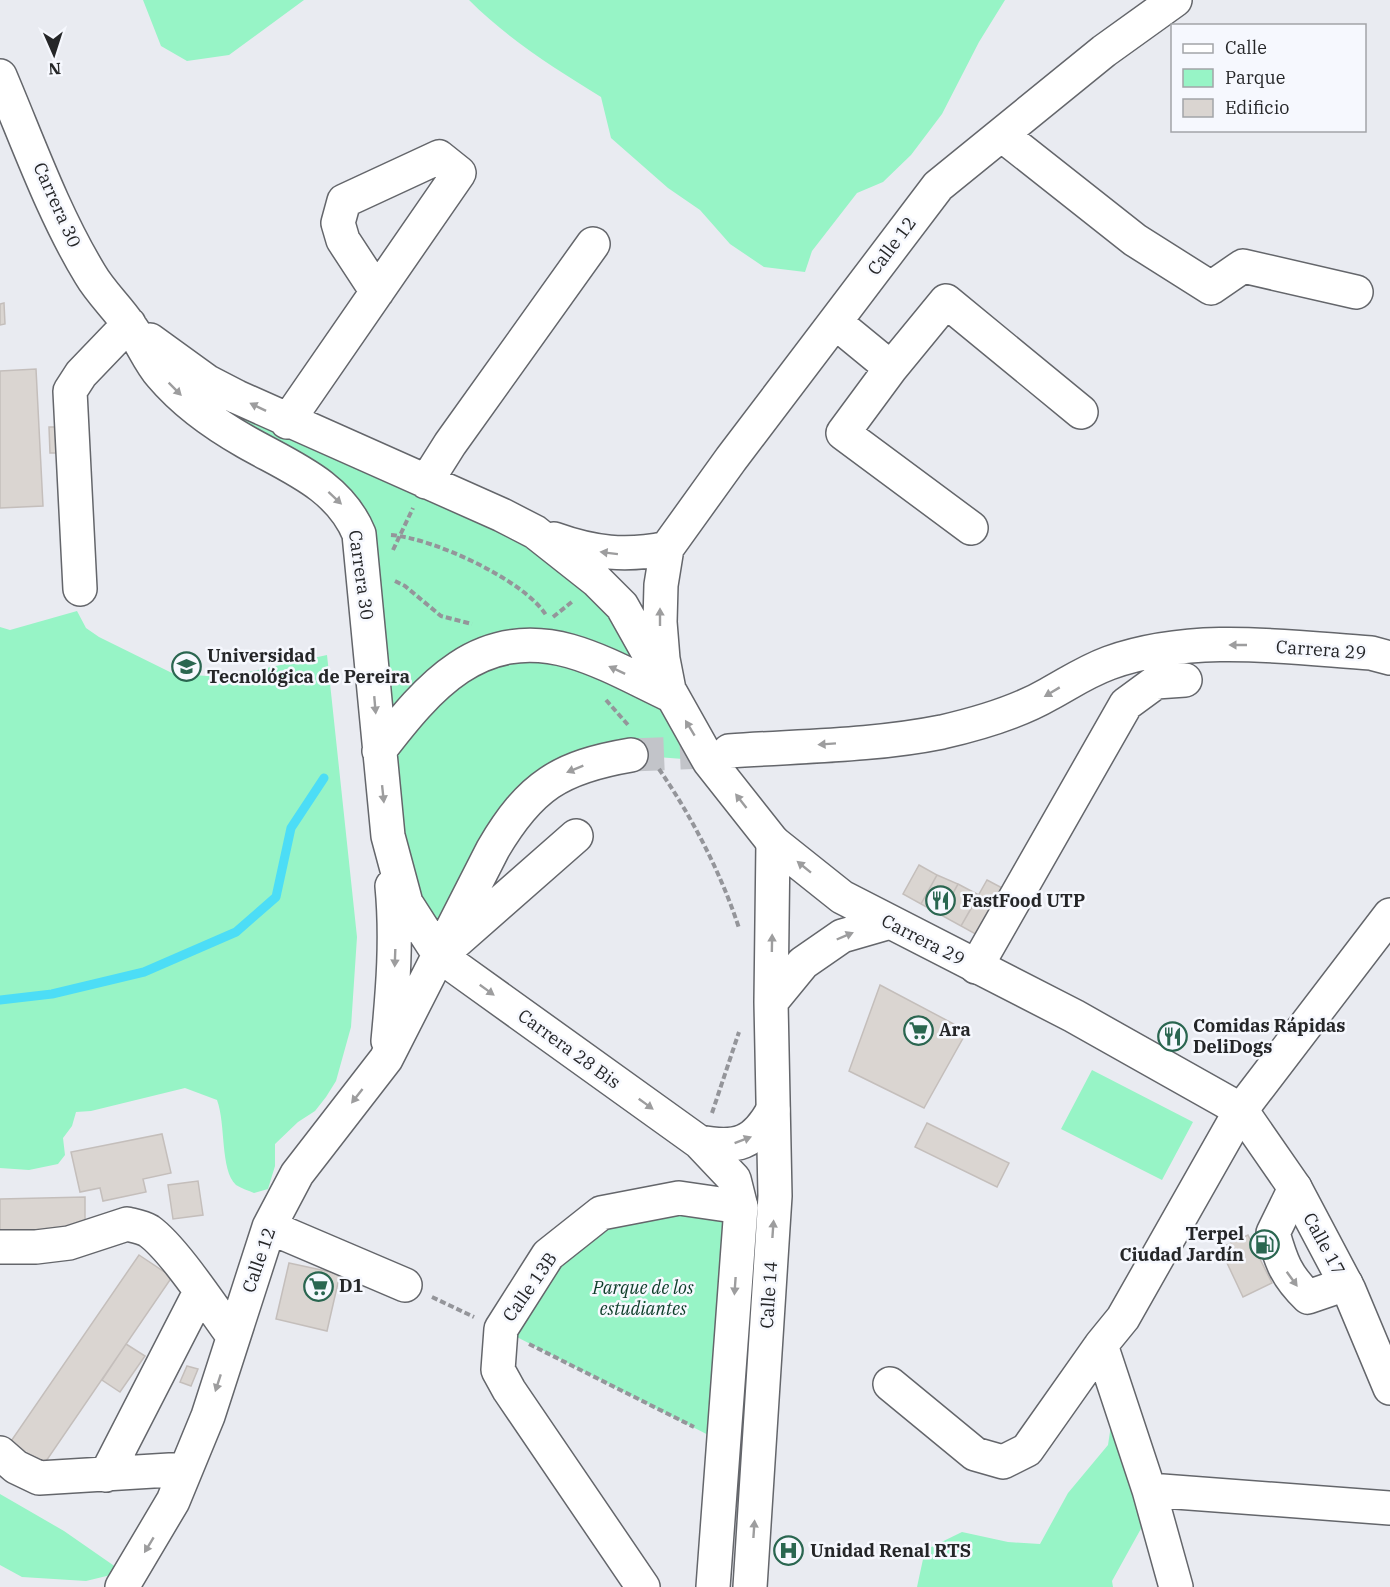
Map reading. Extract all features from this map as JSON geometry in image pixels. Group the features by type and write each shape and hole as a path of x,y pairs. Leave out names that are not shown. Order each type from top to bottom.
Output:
{"street":[{"name":"Calle 12","path":"670,695 663,659 660,622 661,585 667,548 801,364 938,186 1104,51 1175,0"},
{"name":"Carrera 30","path":"0,76 71,240 102,292 129,324 160,374 182,396 244,441 302,472 337,497 352,516 374,580 379,751 388,837 406,903 440,956"},
{"path":"1002,135 1135,240 1210,288 1243,266 1356,292"},
{"path":"426,482 450,444 593,244"},
{"path":"287,422 377,292"},
{"path":"971,528 843,433 891,368 946,300 1081,412"},
{"path":"835,322 891,368"},
{"path":"80,589 70,391 81,374 129,324"},
{"name":"Carrera 30","path":"129,324 208,382 287,422 502,514 535,532 597,581 622,606 670,695"},
{"path":"535,532 596,552 620,555 667,548"},
{"name":"Carrera 29","path":"729,751 885,740 943,731 1022,707 1049,694 1079,675 1112,662 1154,651 1200,645 1254,645 1371,653 1390,658"},
{"path":"379,751 413,706 435,683 473,659 497,651 522,647 570,651 670,695"},
{"path":"976,967 1126,704 1156,682 1185,680"},
{"name":"Carrera 29","path":"670,695 709,761 773,842 842,897 887,923 1074,1016 1241,1110"},
{"path":"440,956 493,849 512,816 536,791 566,772 592,762 641,752"},
{"path":"440,956 576,836"},
{"path":"386,1059 394,984 396,924 388,837"},
{"name":"Calle 14","path":"750,1587 775,1196 771,1002 773,842"},
{"path":"890,1384 975,1454 1003,1462 1027,1450 1123,1318 1241,1110 1390,915"},
{"path":"771,1002 803,963 842,936 887,923"},
{"name":"Calle 12","path":"122,1587 168,1510 208,1416 268,1227 297,1174 386,1059 440,956"},
{"name":"Carrera 28 Bis","path":"440,956 699,1142 734,1179 741,1207"},
{"path":"699,1142 721,1146 742,1142 761,1131 773,1110"},
{"name":"Calle 17","path":"1241,1110 1295,1188 1346,1284 1390,1388"},
{"path":"1295,1188 1273,1233 1280,1259 1291,1281 1308,1297 1346,1284"},
{"name":"Calle 13B","path":"643,1587 509,1390 498,1370 501,1329 548,1255 601,1213 679,1198 741,1207"},
{"name":"Calle 14","path":"713,1587 741,1207"},
{"path":"0,1247 62,1244 127,1224 139,1226 150,1232 169,1251 233,1335"},
{"path":"268,1227 405,1285"},
{"path":"106,1475 200,1292"},
{"path":"1101,1346 1149,1490 1176,1587"},
{"path":"0,1453 16,1467 39,1478 186,1469"},
{"path":"1149,1490 1390,1508"}],"path":[{"path":"426,482 374,580 405,586 441,616 457,622 478,625"},
{"path":"359,534 399,535 454,552 487,569 538,604 548,621 597,581"},
{"path":"599,695 621,715 641,752 676,794 729,898 741,935"},
{"path":"699,1142 721,1092 740,1028"},
{"path":"405,1285 501,1329 724,1443"}],"green space":[{"path":"143,0 304,0 229,55 187,61 161,46"},
{"path":"469,0 1005,0 979,42 942,114 911,155 883,182 857,193 812,251 805,272 764,267 730,244 700,210 668,188 611,138 601,97 516,41"},
{"path":"175,360 597,581 709,761 631,755 536,791 440,956 406,903 359,534 244,441"},
{"path":"77,611 86,628 99,637 174,674 225,677 327,655 357,937 351,1027 336,1081 326,1097 315,1111 298,1122 275,1144 275,1166 268,1189 254,1193 236,1185 231,1178 225,1158 222,1121 217,1100 185,1088 91,1111 76,1112 72,1126 63,1138 65,1155 58,1164 29,1170 0,1168 0,627 10,630"},
{"path":"1092,1070 1193,1122 1162,1180 1061,1129"},
{"name":"Parque de los estudiantes","path":"741,1207 724,1443 501,1329 601,1213"},
{"path":"1118,1378 1148,1516 1112,1581 1113,1587 917,1587 925,1550 962,1532 1008,1542 1040,1544 1068,1493 1108,1445"},
{"path":"0,1494 64,1531 123,1572 86,1581 22,1577 0,1565"}],"building":[{"path":"4,303 5,324 0,325 0,304"},
{"path":"36,369 43,506 0,508 0,371"},
{"path":"49,427 59,427 60,453 50,453"},
{"path":"919,865 937,875 921,904 903,894"},
{"path":"937,875 958,884 941,915 921,904"},
{"path":"987,880 1008,891 981,937 961,926"},
{"path":"958,884 979,895 961,926 941,915"},
{"path":"880,985 967,1031 924,1108 849,1071"},
{"path":"927,1123 1009,1163 997,1187 915,1147"},
{"path":"162,1134 171,1173 143,1179 146,1192 103,1201 100,1188 80,1192 71,1152"},
{"path":"198,1181 203,1215 173,1219 168,1185"},
{"path":"85,1197 85,1223 0,1243 0,1199"},
{"path":"1248,1235 1272,1283 1243,1297 1220,1248"},
{"path":"139,1255 172,1277 40,1470 7,1447"},
{"path":"289,1263 340,1274 327,1331 276,1319"},
{"path":"126,1344 145,1356 120,1392 102,1380"},
{"path":"187,1366 198,1369 191,1386 180,1382"}],"waterway":[{"path":"0,1000 52,994 144,972 236,932 276,897 291,828 324,778"}],"tunnel":[{"path":"631,755 729,751"}],"place":[{"name":"Universidad Tecnológica de Pereira","path":"186,666"},
{"name":"FastFood UTP","path":"941,901"},
{"name":"Ara","path":"918,1030"},
{"name":"Comidas Rápidas DeliDogs","path":"1172,1036"},
{"name":"Terpel Ciudad Jardín","path":"1265,1244"},
{"name":"D1","path":"318,1286"},
{"name":"Unidad Renal RTS","path":"789,1551"}]}
